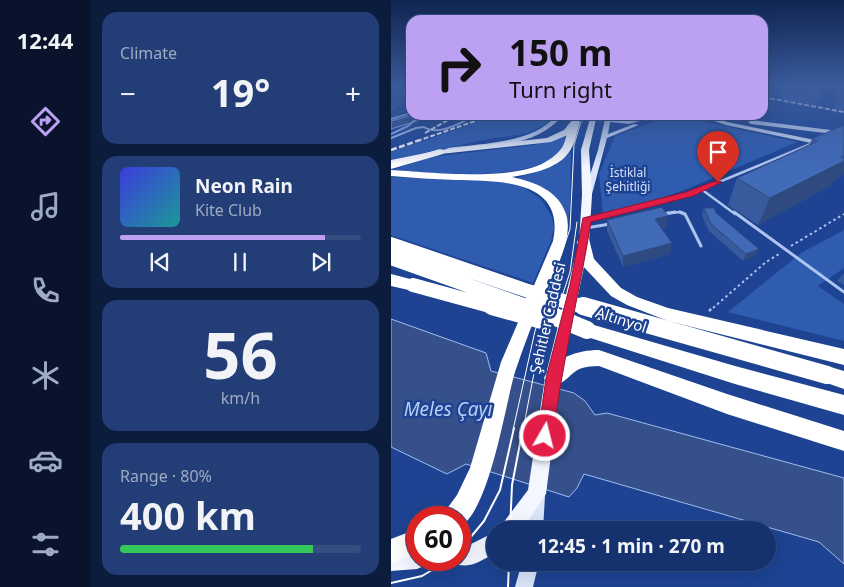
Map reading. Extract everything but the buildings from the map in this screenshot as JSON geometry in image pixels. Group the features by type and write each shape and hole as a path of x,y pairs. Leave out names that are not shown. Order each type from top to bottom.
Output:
{"highway":[{"path":"485,177 523,173 553,162 567,148 577,120"},
{"path":"391,164 440,152"},
{"path":"391,174 485,177 523,183 542,192 555,204 562,223 556,250 522,327 506,374 479,475 463,506"},
{"path":"586,230 587,261 616,292 650,309 844,357"},
{"name":"Altınyol","path":"391,244 528,291 835,377"},
{"name":"Altınyol","path":"391,258 508,298 587,330 844,405"},
{"path":"391,280 549,322 587,330"},
{"path":"553,378 571,361 583,357 599,358 727,404 844,440"},
{"path":"391,551 406,545"}],"main road":[{"path":"440,152 543,141 564,134 576,120"},
{"name":"Şehitler Caddesi","path":"537,494 553,378 586,230 585,150 593,120"},
{"path":"517,521 537,494"},
{"path":"471,554 486,547"},
{"path":"391,561 406,560"}],"street":[{"path":"440,152 531,136 551,126 556,120"},
{"path":"587,195 609,120"},
{"path":"619,120 629,122 640,120"},
{"path":"605,137 645,120"},
{"path":"716,120 816,142 831,132"},
{"path":"732,120 844,132"},
{"name":"Şehitler Caddesi","path":"536,521 537,494"},
{"path":"525,587 529,571"}],"lane":[{"path":"391,118 406,114"},
{"path":"391,138 416,128 424,127 430,130 441,130 466,120"},
{"path":"586,230 689,194 816,142"},
{"path":"701,189 844,292"},
{"path":"655,215 679,212 685,214 701,246"},
{"path":"586,230 612,223"}],"path":[{"path":"698,321 766,262 844,214"}],"green space":[{"path":"484,120 548,120 545,125 525,134 489,139 391,160 391,152"},
{"name":"İstiklal Şehitliği","path":"658,120 697,120 797,142 687,189 647,203 603,213 599,174 615,136"},
{"path":"568,136 562,150 548,161 528,168 481,174 391,170 431,157 534,145"},
{"path":"571,152 568,222 565,213 517,178 554,166"},
{"path":"391,177 491,180 521,186 541,199 552,217 554,228 551,241 533,283 391,235"},
{"path":"844,230 844,268 818,286 844,304 844,341 728,312 801,253"}],"water":[{"path":"406,117 406,120 420,120 391,129 391,121"},
{"name":"Meles Çayı","path":"391,319 486,353 491,371 574,393 585,401 595,415 607,413 844,478 844,564 819,542 776,530 776,521 746,521 584,474 577,488 569,497 466,464 447,474 391,447"}],"waterway":[{"path":"391,134 408,126 415,120"}],"tram line":[{"path":"513,430 535,331 570,229 574,145 582,120"},
{"path":"523,430 535,368 570,272 577,222"},
{"path":"471,537 484,521 500,490 514,428"},
{"path":"510,521 512,485 523,428"},
{"path":"391,583 422,576 430,571"},
{"path":"508,587 509,571"}],"railway":[{"path":"425,133 448,120"},
{"path":"417,141 478,120"},
{"path":"391,150 420,140"}],"route":[{"path":"545,436 553,378 575,285 587,220 689,194 718,182"}]}
